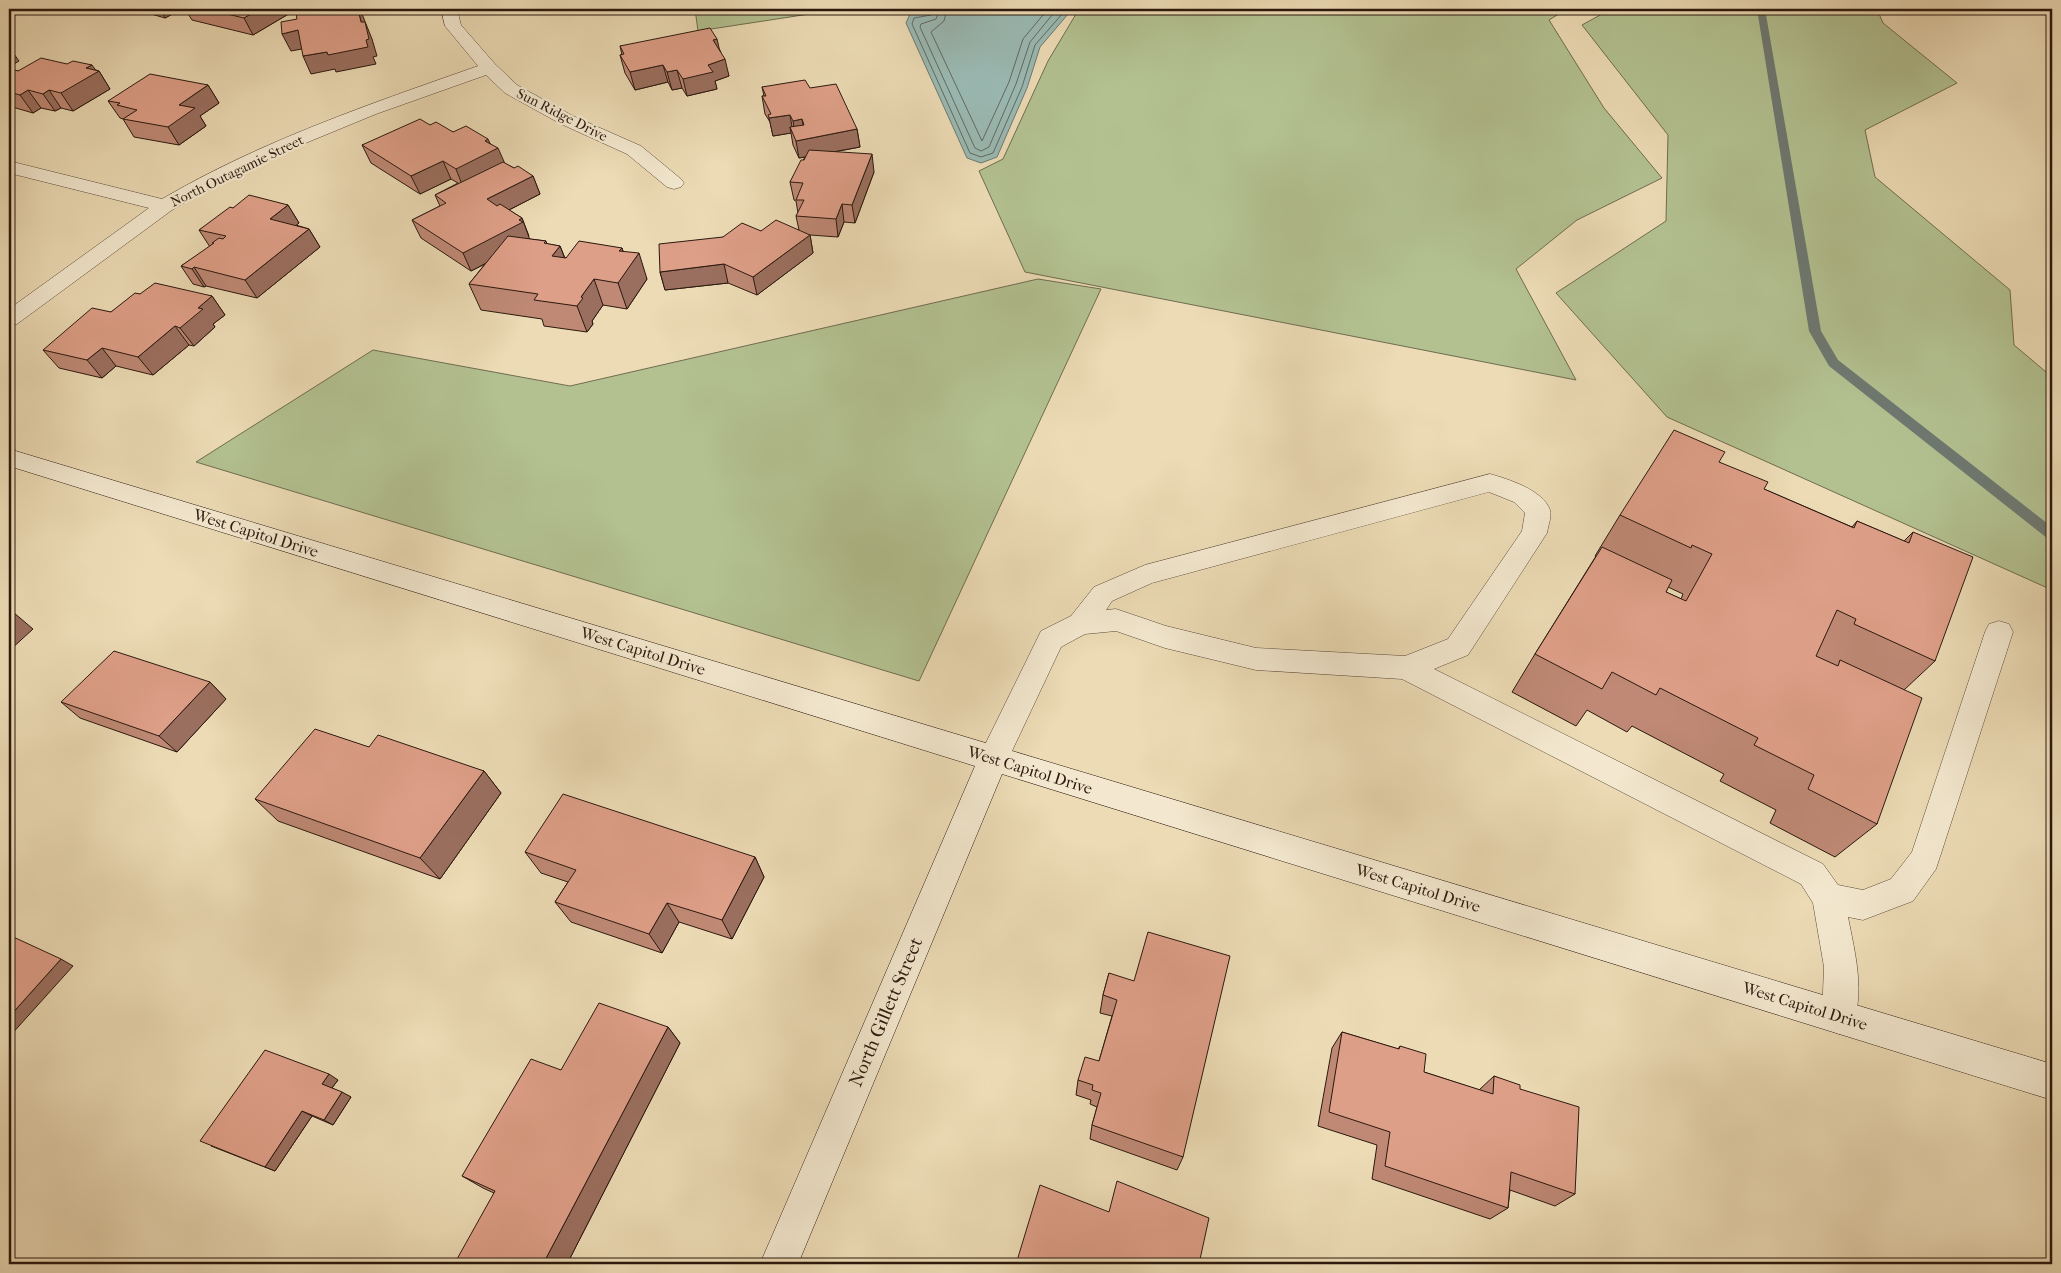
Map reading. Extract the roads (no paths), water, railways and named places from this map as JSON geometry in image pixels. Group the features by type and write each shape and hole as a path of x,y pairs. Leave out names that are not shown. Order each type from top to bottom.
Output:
{"street":[{"name":"Sun Ridge Drive","path":"449,9 453,26 489,68 511,89 567,120 634,150 674,183"},
{"name":"North Outagamie Street","path":"9,319 165,206 197,188 290,144 370,110 489,68"},
{"path":"9,167 165,206"},
{"name":"West Capitol Drive","path":"9,457 2052,1082"},
{"path":"1081,624 1103,594 1145,575 1490,483 1523,496 1538,512 1534,533 1458,647 1406,668"},
{"path":"1081,624 1116,620 1165,637 1256,659 1406,668 1812,874 1828,898 1841,967 1840,1016"},
{"name":"North Gillett Street","path":"779,1264 993,759 1020,700 1051,640 1081,624"},
{"path":"1828,898 1863,904 1902,890 1925,859 1999,632"}],"water":[{"path":"945,9 1068,9 1069,13 1040,47 1027,88 997,157 981,163 967,158 906,23 910,14"}],"waterway":[{"path":"1761,9 1815,331 1833,363 2052,534"}]}
